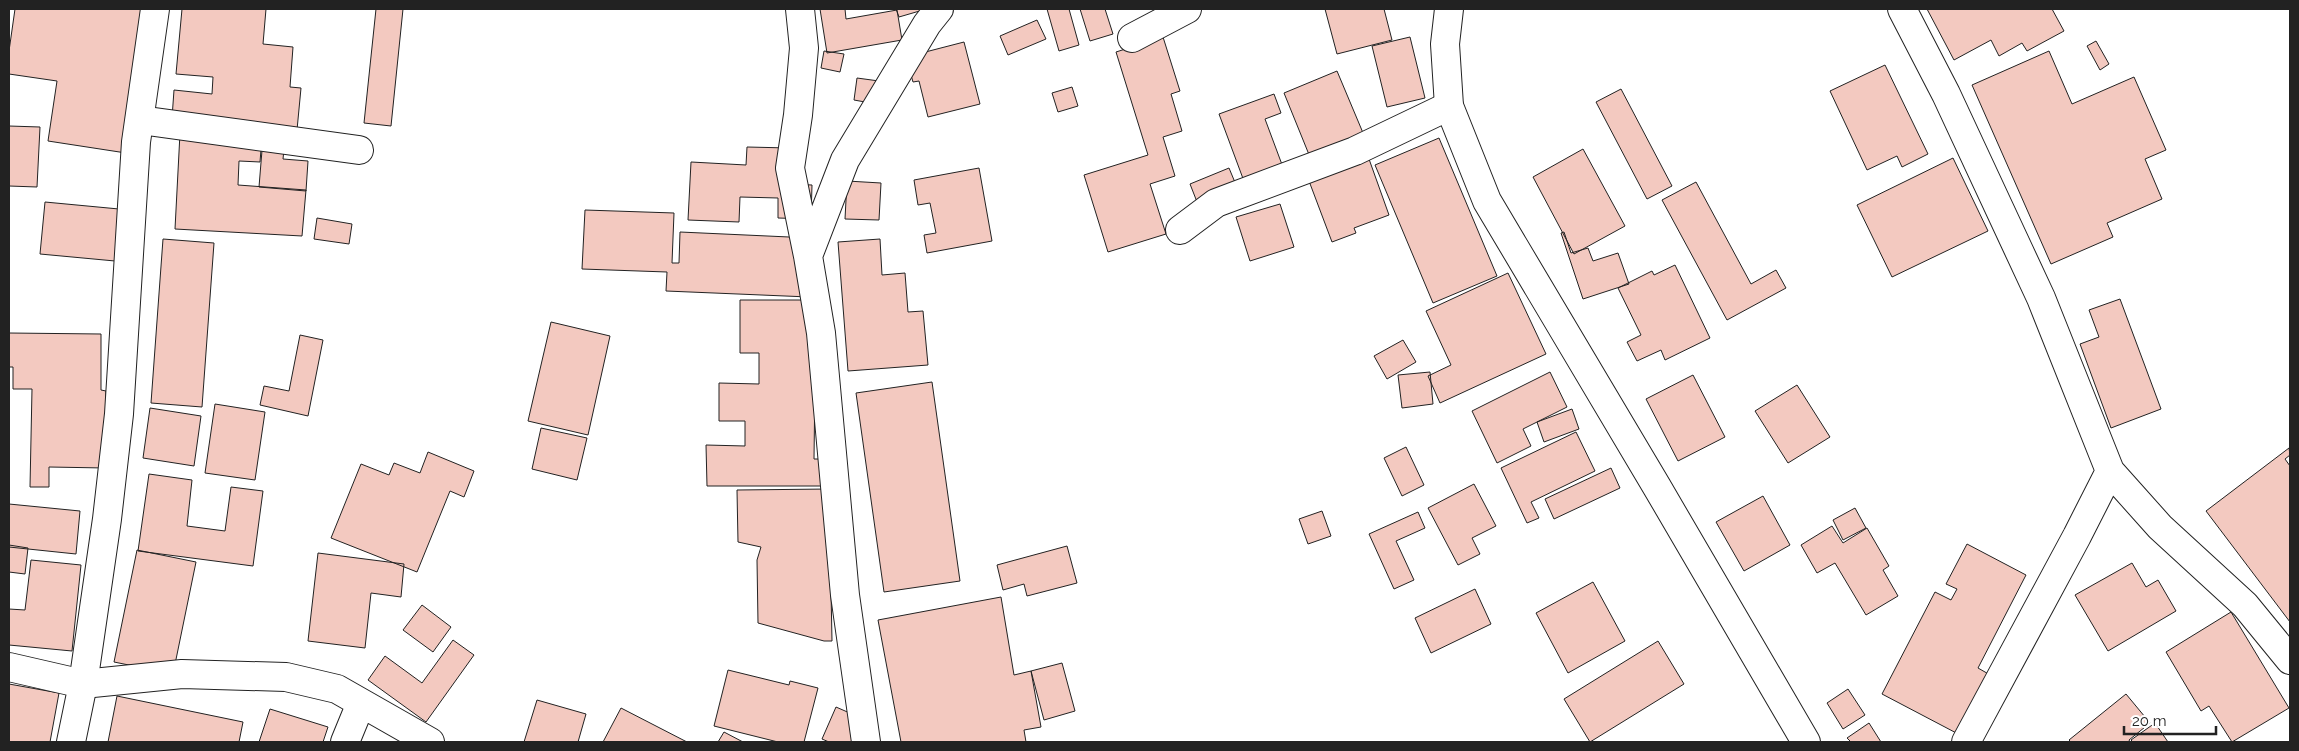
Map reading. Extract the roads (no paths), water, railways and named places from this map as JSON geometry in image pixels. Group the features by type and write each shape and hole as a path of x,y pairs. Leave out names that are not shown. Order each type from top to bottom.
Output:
{"street":[{"path":"71,742 83,684 120,414 136,142 154,9"},
{"path":"800,9 804,48 798,115 790,168 808,256 822,342 845,595 866,742"},
{"path":"808,256 846,160 939,9"},
{"path":"1132,38 1188,9"},
{"path":"1434,9 1445,44"},
{"path":"1449,9 1445,44 1449,106 1487,201 1806,742"},
{"path":"1902,9 1946,94 2042,298 2110,471 2160,527 2245,605 2290,660"},
{"path":"1180,230 1216,203 1355,151 1449,106"},
{"path":"140,120 359,150"},
{"path":"1966,742 2073,544 2110,471"},
{"path":"9,667 83,684 182,674 286,677 337,689 430,742"},
{"path":"345,742 361,703"}]}
